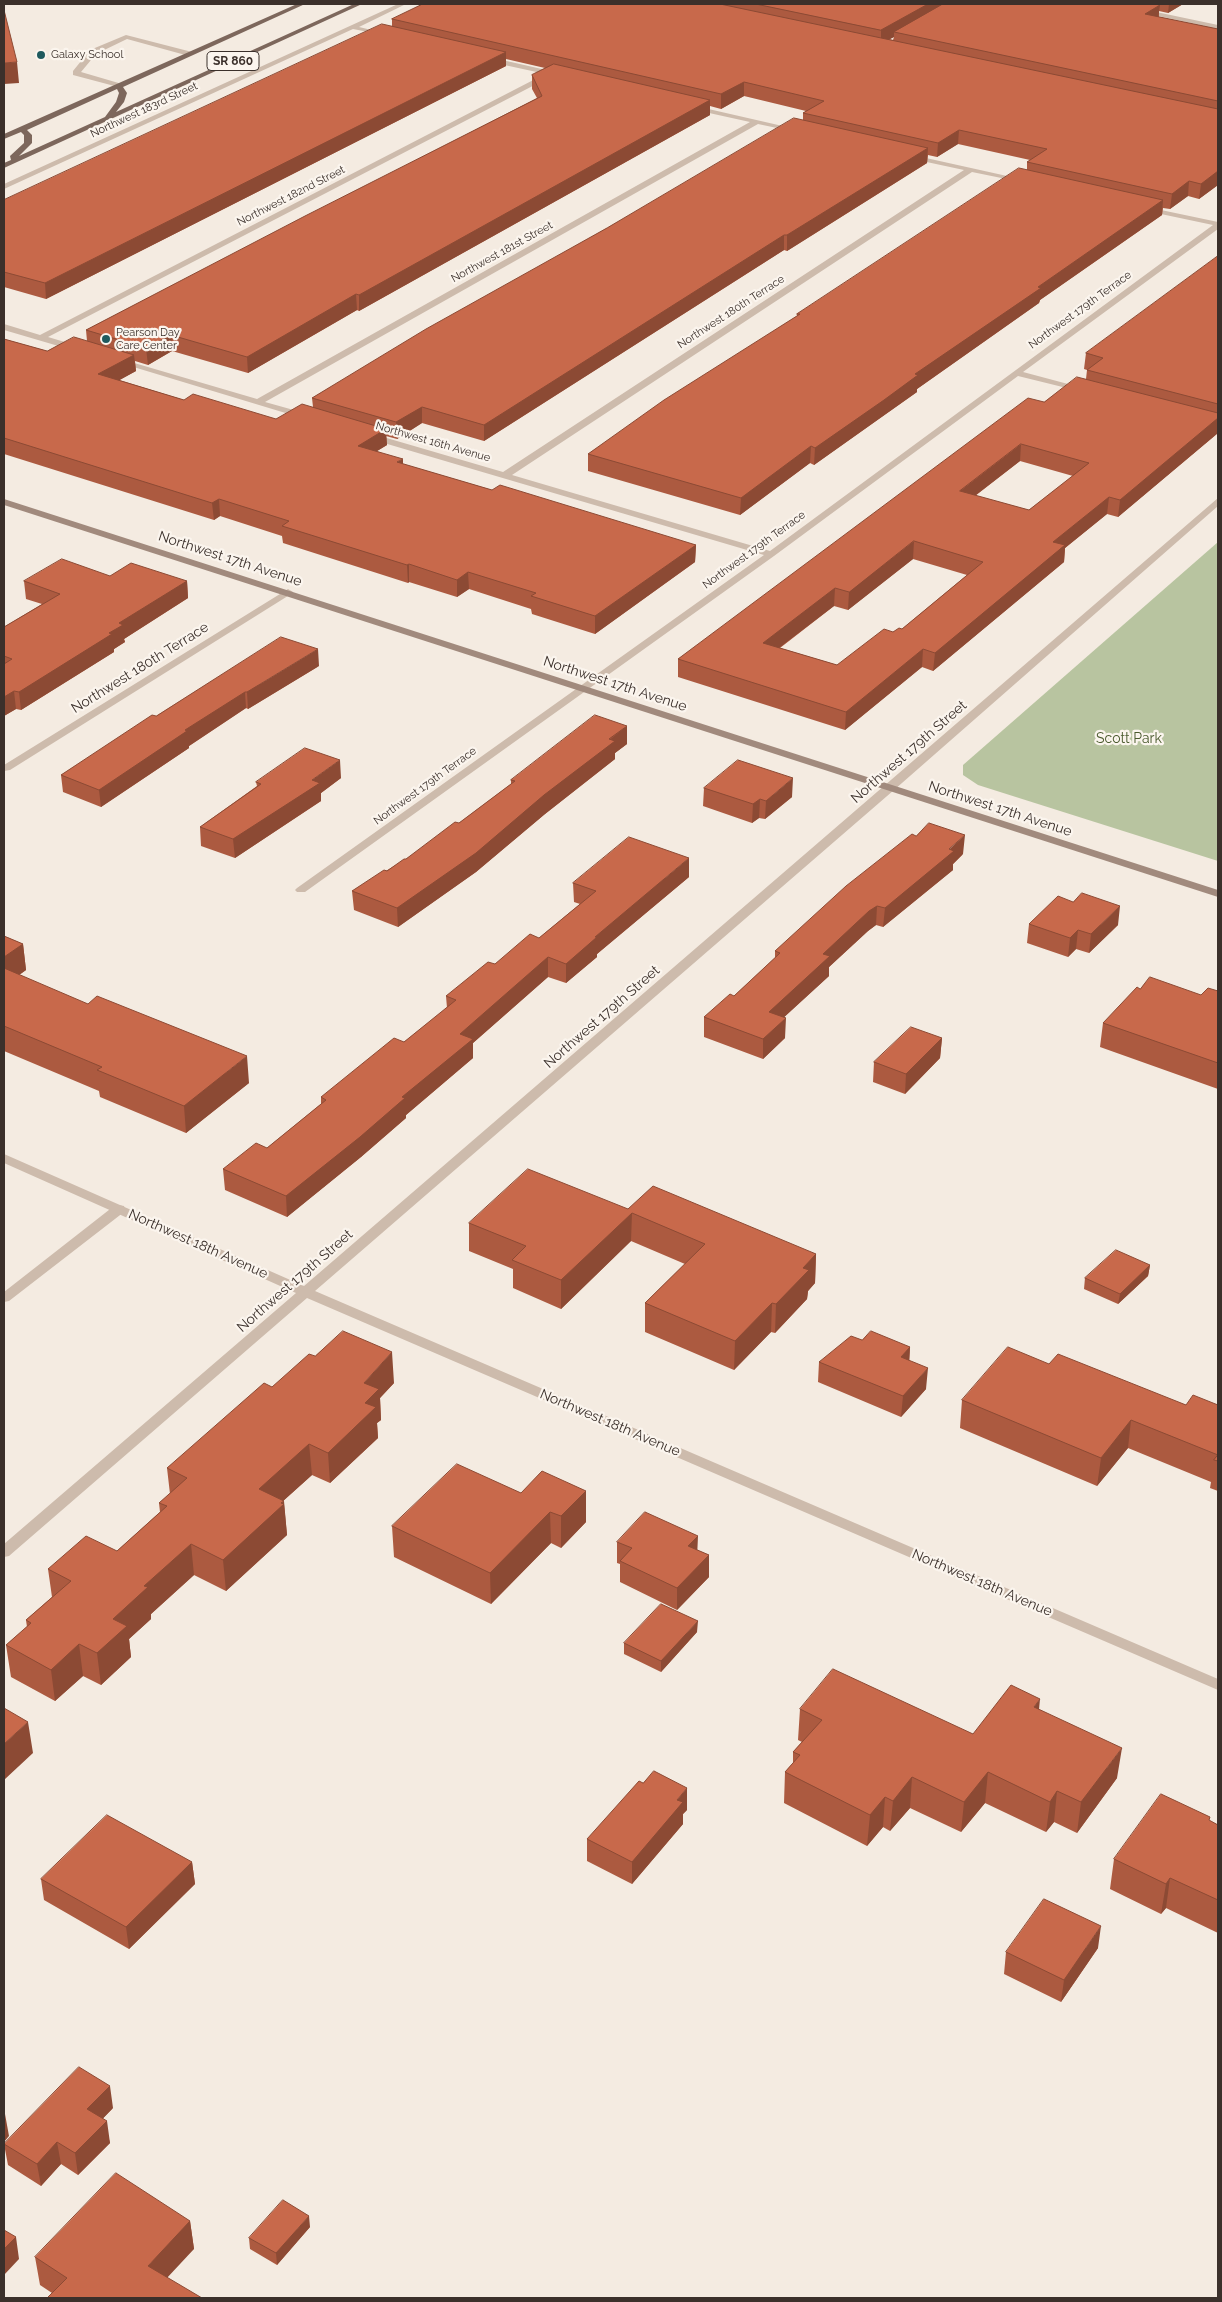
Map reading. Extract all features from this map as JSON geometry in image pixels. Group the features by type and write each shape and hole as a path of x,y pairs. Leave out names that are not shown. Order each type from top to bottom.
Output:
{"main road":[{"name":"SR 860","path":"4,138 302,4"},
{"name":"Northwest 183rd Street","path":"6,165 359,4"},
{"path":"107,119 120,102 123,94 119,86"},
{"path":"6,165 28,143 28,135 22,129"}],"street":[{"name":"Northwest 183rd Street","path":"4,187 403,4"},
{"path":"1132,9 1218,27"},
{"path":"1206,24 1218,16"},
{"path":"352,27 390,36"},
{"path":"119,86 76,73 93,52 126,37 189,54"},
{"path":"476,56 562,76"},
{"name":"Northwest 182nd Street","path":"40,338 553,74"},
{"path":"689,106 805,132"},
{"name":"Northwest 181st Street","path":"258,402 757,121"},
{"path":"903,154 1028,182"},
{"name":"Northwest 180th Terrace","path":"504,475 971,169"},
{"path":"1133,205 1218,225"},
{"name":"Northwest 179th Terrace","path":"301,890 770,554 1218,225"},
{"path":"4,327 88,352"},
{"path":"116,360 315,419"},
{"path":"1015,373 1089,392"},
{"name":"Northwest 16th Avenue","path":"362,433 770,554"},
{"name":"Northwest 179th Street","path":"4,1552 890,788 1218,501"},
{"name":"Northwest 17th Avenue","path":"4,502 288,592 1218,894"},
{"name":"Northwest 180th Terrace","path":"6,768 288,592"},
{"name":"Northwest 18th Avenue","path":"4,1158 306,1292 1218,1685"},
{"path":"4,1298 119,1209"}],"green space":[{"name":"Scott Park","path":"1218,542 1218,861 978,785 963,775 963,765"}],"building":[{"path":"423,4 720,4 1218,109 1218,171 1201,184 1189,181 1172,194 1027,162 1047,149 959,130 938,143 803,113 824,101 744,82 721,94 392,19"},
{"path":"756,4 928,4 881,30"},
{"path":"943,4 1160,5 1145,14 1218,29 1218,101 894,32"},
{"path":"4,10 17,62 4,63"},
{"path":"382,24 506,52 45,283 4,272 4,200"},
{"path":"554,64 710,100 359,295 356,294 247,357 171,335 146,348 86,330 542,96 532,75"},
{"path":"794,118 928,148 787,235 784,235 484,425 422,407 396,422 312,398 426,329 607,228"},
{"path":"1019,168 1163,200 1038,287 1041,288 915,374 918,375 884,400 815,448 811,446 741,498 588,454 664,400 800,314 797,314"},
{"path":"1218,256 1218,404 1087,370 1103,358 1086,353"},
{"path":"74,337 134,355 98,374 184,400 193,394 276,419 302,404 386,429 358,446 403,459 397,462 492,490 500,485 696,545 595,616 531,596 536,593 468,572 457,580 282,526 289,521 219,499 212,503 4,438 4,339 47,351"},
{"path":"1077,377 1218,413 1218,418 1120,500 1109,497 1053,542 1065,545 935,653 923,649 846,712 678,659 1028,398 1044,402","holes":["1021,444 1089,463 1029,510 960,491","914,541 983,562 902,629 899,628 893,632 884,629 837,665 763,643 835,588 849,592"]},
{"path":"62,559 110,576 131,563 187,581 119,623 123,625 109,633 112,634 19,692 14,691 4,697 4,664 12,659 4,656 4,627 60,594 24,581"},
{"path":"281,637 318,649 185,730 187,731 99,790 61,775 152,715 156,716"},
{"path":"595,715 627,726 609,739 615,741 544,795 476,853 397,908 352,891 384,870 387,871 406,859 455,822 459,823 515,781 511,780"},
{"path":"305,748 340,760 312,780 320,783 233,839 200,827 261,784 256,782"},
{"path":"738,760 793,778 766,801 760,799 753,804 704,788"},
{"path":"929,823 965,835 949,849 954,851 885,908 877,906 869,911 823,954 830,956 769,1012 786,1018 763,1039 704,1017 730,994 734,996 780,953 775,951 846,886 912,834 916,836"},
{"path":"629,837 689,858 595,937 597,937 566,964 548,957 460,1034 473,1039 402,1097 405,1098 360,1137 286,1196 223,1169 256,1143 267,1148 326,1100 321,1097 394,1038 404,1042 456,1000 446,996 488,962 495,964 530,934 539,938 596,891 573,883"},
{"path":"1082,893 1120,906 1091,934 1078,930 1070,938 1029,924 1058,896 1073,902"},
{"path":"4,936 23,944 4,957"},
{"path":"4,968 88,1004 97,996 247,1056 184,1106 97,1070 102,1067 4,1026"},
{"path":"1150,977 1201,995 1208,988 1218,991 1218,1063 1103,1023 1137,987 1140,989"},
{"path":"911,1027 942,1038 906,1074 874,1062"},
{"path":"528,1169 628,1209 653,1186 816,1254 803,1268 809,1270 776,1304 772,1303 735,1341 645,1303 705,1244 632,1213 561,1280 512,1260 526,1246 469,1223"},
{"path":"1116,1250 1150,1265 1120,1294 1085,1278"},
{"path":"343,1331 392,1352 364,1383 379,1389 365,1403 376,1407 328,1453 309,1444 259,1489 284,1501 281,1503 284,1504 223,1560 191,1544 144,1586 148,1587 113,1619 127,1626 97,1653 79,1644 51,1670 6,1645 31,1623 26,1620 71,1581 48,1569 86,1536 117,1551 167,1506 159,1503 187,1478 167,1468 264,1383 272,1387 309,1354 315,1356"},
{"path":"871,1331 910,1347 901,1357 928,1368 903,1396 819,1362 851,1336 862,1340"},
{"path":"1008,1347 1049,1364 1058,1354 1186,1405 1193,1395 1218,1405 1218,1455 1131,1420 1101,1458 962,1400"},
{"path":"457,1464 521,1493 542,1471 586,1491 561,1516 550,1512 490,1573 392,1526"},
{"path":"645,1512 698,1536 688,1546 709,1555 677,1588 620,1561 632,1548 617,1542"},
{"path":"661,1604 698,1621 661,1661 624,1643"},
{"path":"833,1669 973,1734 1011,1685 1040,1699 1034,1707 1122,1748 1081,1802 1057,1791 1050,1802 988,1772 964,1802 912,1777 893,1801 885,1797 870,1815 785,1772 800,1755 793,1752 822,1720 800,1709"},
{"path":"4,1708 28,1722 4,1744"},
{"path":"654,1771 687,1788 677,1800 683,1802 632,1862 587,1839 639,1781 643,1783"},
{"path":"1161,1794 1210,1817 1209,1820 1218,1825 1218,1900 1170,1878 1166,1884 1114,1859"},
{"path":"107,1815 192,1862 126,1927 41,1879"},
{"path":"1044,1899 1101,1926 1064,1980 1006,1952"},
{"path":"79,2067 110,2086 87,2109 107,2121 75,2153 57,2142 37,2164 4,2144"},
{"path":"116,2173 190,2221 148,2266 202,2298 47,2298 67,2278 35,2257"},
{"path":"283,2200 309,2216 276,2253 249,2238"},
{"path":"4,2230 16,2237 4,2249"}],"place":[{"name":"Galaxy School","path":"41,55"},
{"name":"Pearson Day Care Center","path":"106,339"}]}
